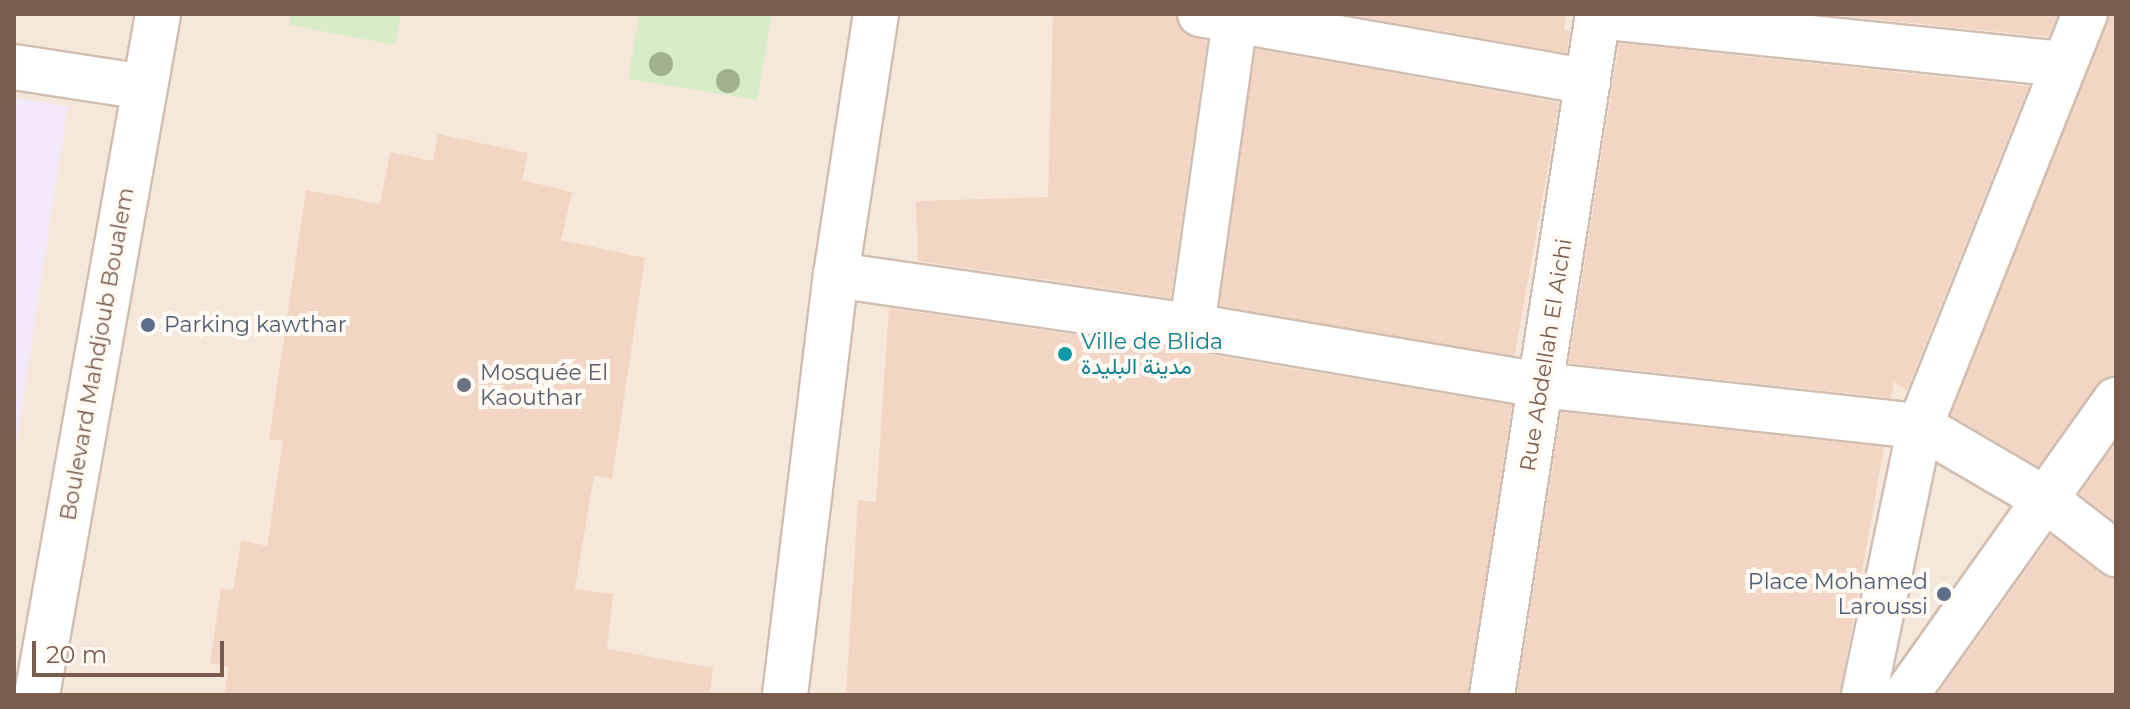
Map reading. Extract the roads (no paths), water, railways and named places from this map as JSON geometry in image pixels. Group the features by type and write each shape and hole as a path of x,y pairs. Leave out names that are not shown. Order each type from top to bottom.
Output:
{"street":[{"name":"Boulevard Mahdjoub Boualem","path":"37,695 158,14"},
{"path":"785,695 836,275 876,14"},
{"path":"1864,695 1920,426 2085,14"},
{"path":"1598,15 2064,64"},
{"name":"Rue Abdellah El Aichi","path":"1492,695 1598,15"},
{"path":"1192,326 1223,16 1588,82"},
{"path":"14,67 144,87"},
{"path":"836,275 1192,326 1541,385 1920,426 2045,499 2116,554"},
{"path":"1906,695 2116,400"}],"place":[{"name":"Parking kawthar","path":"148,325"},
{"name":"Ville de Blida مدينة البليدة","path":"1065,354"},
{"name":"Mosquée El Kaouthar","path":"464,385"},
{"name":"Place Mohamed Laroussi","path":"1944,594"}]}
